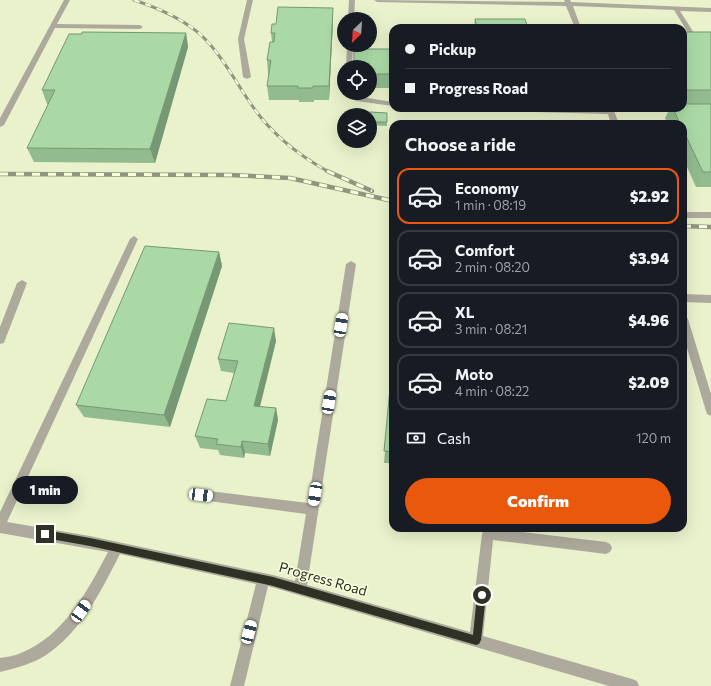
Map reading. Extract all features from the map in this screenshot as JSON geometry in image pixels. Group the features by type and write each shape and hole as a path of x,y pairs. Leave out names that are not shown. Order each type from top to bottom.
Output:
{"street":[{"path":"0,125 67,0"},
{"path":"247,76 241,39 250,0"},
{"path":"351,12 352,0"},
{"path":"377,0 568,2 711,10"},
{"path":"568,2 576,24"},
{"path":"676,9 684,24"},
{"path":"53,26 140,27"},
{"path":"687,31 692,41 703,42"},
{"path":"366,100 389,103"},
{"path":"687,215 711,215"},
{"path":"0,526 134,239"},
{"path":"300,589 351,264"},
{"path":"0,340 22,283"},
{"path":"687,298 711,298"},
{"path":"687,332 711,411"},
{"path":"201,495 312,509"},
{"name":"Progress Road","path":"0,526 117,548 263,579 632,686"},
{"path":"476,640 488,532"},
{"path":"495,532 606,548"},
{"path":"0,664 25,659 44,649 58,638 74,620 93,593 117,548"},
{"path":"237,686 263,579"}],"shaded area":[{"path":"0,0 711,0 711,686 0,686"}],"building":[{"path":"278,7 333,8 329,86 298,88 298,86 267,86 271,60 267,60 270,42 274,42 275,33 271,33 272,24 276,24"},
{"path":"475,19 525,19 527,24 476,24"},
{"path":"82,32 186,33 150,149 27,148 55,90 42,90 69,34 82,34"},
{"path":"687,32 711,32 711,90 687,90"},
{"path":"377,49 389,49 389,74 377,74 377,60 354,60 354,52 377,52"},
{"path":"687,104 711,104 711,172 703,172 687,138 687,120 678,120 675,112 687,112"},
{"path":"377,112 387,113 387,122 377,122"},
{"path":"145,246 219,252 164,415 76,405"},
{"path":"229,323 274,328 254,406 276,408 268,444 242,441 241,447 216,444 218,439 195,436 207,399 226,401 238,361 218,359"},
{"path":"389,399 389,452 384,451"}],"railway":[{"path":"134,0 169,14 186,23 201,35 222,60 251,104 267,125 296,151 328,172"},
{"path":"328,172 372,191"},
{"path":"0,174 231,175 290,178 389,200"},
{"path":"687,226 711,227"}],"route":[{"path":"45,534 90,542 273,581 476,640 482,595"}]}
